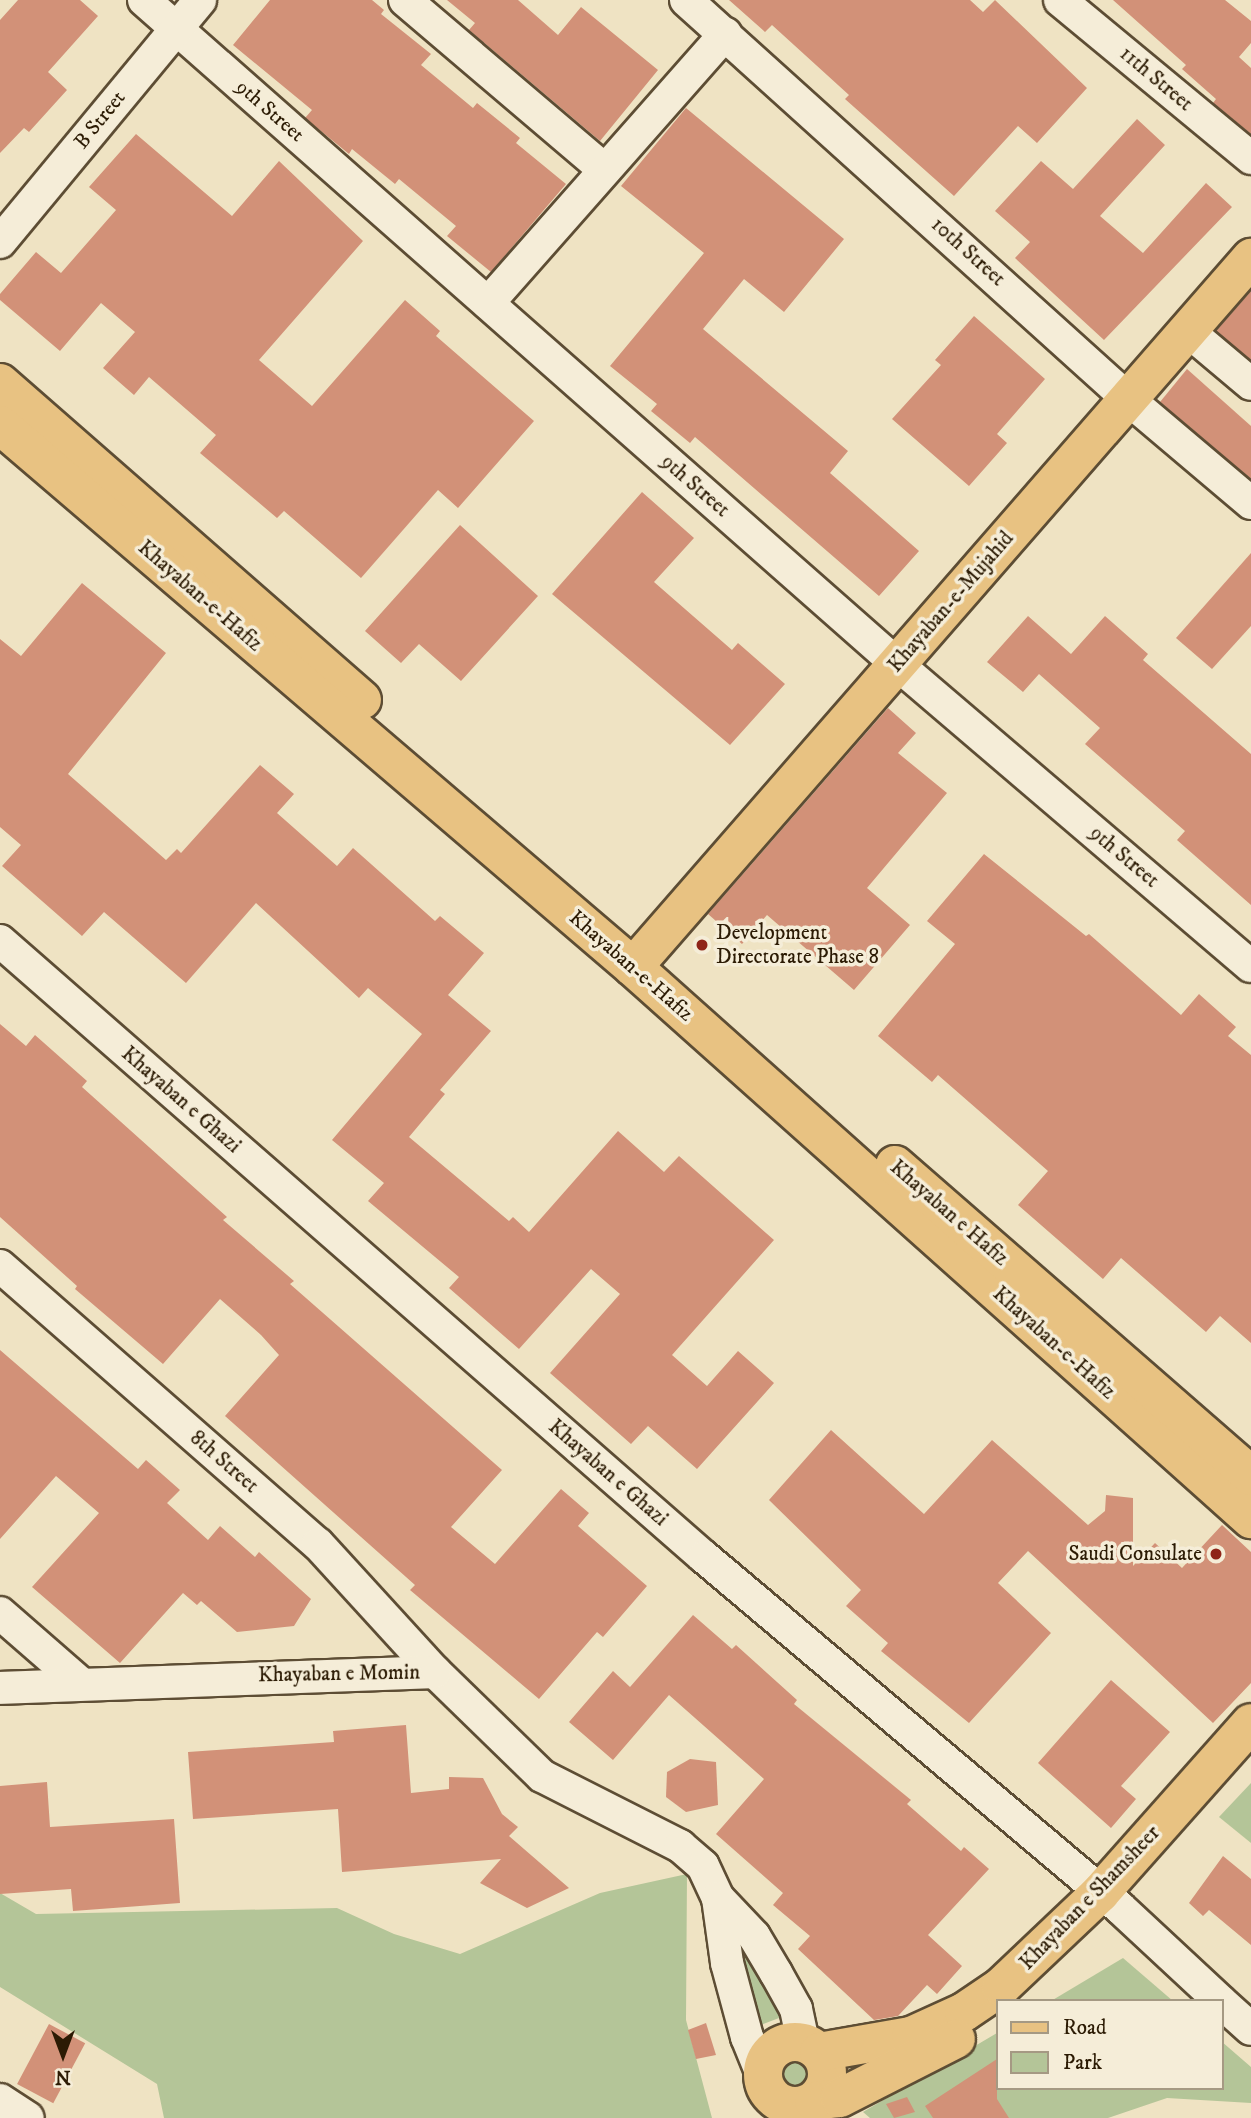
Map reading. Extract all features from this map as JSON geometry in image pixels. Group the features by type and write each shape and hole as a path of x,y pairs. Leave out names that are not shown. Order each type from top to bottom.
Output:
{"main road":[{"name":"Khayaban-e-Mujahid","path":"642,957 1251,258"},
{"name":"Khayaban-e-Hafiz","path":"0,383 642,957 1251,1519"},
{"name":"Khayaban-e-Hafiz","path":"0,425 642,957"},
{"name":"Khayaban e Hafiz","path":"642,957 1251,1476"},
{"name":"Khayaban e Shamsheer","path":"1021,1999 1065,1964 1110,1900 1251,1723"},
{"name":"Khayaban e Shamsheer","path":"811,2047 911,2036 964,2012 1110,1900 1251,1761"},
{"path":"812,2109 828,2078 811,2047 778,2047 764,2063 766,2093 782,2104 812,2109 840,2098 996,2016"}],"street":[{"name":"9th Street","path":"144,0 897,664 1251,966"},
{"name":"B Street","path":"0,242 200,0"},
{"path":"405,0 605,170"},
{"name":"10th Street","path":"686,0 1128,399 1251,503"},
{"name":"11th Street","path":"1060,0 1251,158"},
{"path":"488,303 724,34"},
{"path":"1188,331 1251,384"},
{"name":"Khayaban e Ghazi","path":"0,941 704,1557 1110,1900 1219,1999"},
{"name":"8th Street","path":"0,1266 318,1544 435,1672"},
{"path":"0,1614 79,1682"},
{"name":"Khayaban e Momin","path":"0,1688 79,1682 435,1672 542,1776 680,1846 703,1866 718,1898 727,1963 747,2037 766,2093"},
{"name":"Khayaban e Momin","path":"718,1898 754,1936 796,2009 811,2047"},
{"name":"Khayaban e Ghazi","path":"1223,2003 1251,2029"},
{"path":"0,2100 28,2118"}],"green space":[{"path":"1251,1783 1251,1843 1219,1817"},
{"path":"687,1874 686,2020 712,2118 164,2118 157,2084 0,1987 0,1893 36,1914 337,1908 394,1934 460,1954 600,1893"},
{"path":"737,1933 792,2013 753,2028"},
{"path":"1123,1958 1171,1999 1054,1999"},
{"path":"996,2034 996,2090 1223,2090 1223,2043 1251,2067 1251,2103 1167,2098 1108,2118 870,2118 863,2112"},
{"path":"793,2053 807,2058 812,2072 807,2086 793,2091 779,2086 774,2072 779,2058"}],"building":[{"path":"18,0 80,0 98,16 48,72 67,90 29,132 24,128 0,153 0,20"},
{"path":"270,0 372,0 384,10 381,14 431,54 421,65 473,108 477,103 520,138 516,143 566,184 491,272 447,236 456,226 399,179 395,184 352,149 349,154 305,118 312,110 233,45"},
{"path":"447,0 518,0 558,35 581,7 658,70 600,141 469,30 475,23"},
{"path":"729,0 970,0 983,12 995,0 1087,88 1037,143 1018,126 954,196 845,99 849,95 772,25 765,32"},
{"path":"1113,0 1225,0 1251,21 1251,43 1239,57 1251,68 1251,134 1213,103 1216,99 1182,69 1186,65"},
{"path":"686,108 844,239 784,312 744,279 703,329 848,451 830,473 919,551 879,596 695,437 690,443 651,411 657,404 610,366 704,253 621,186"},
{"path":"1137,119 1165,145 1100,216 1143,253 1206,183 1232,207 1104,340 1015,258 1030,242 995,211 1041,161 1073,189"},
{"path":"136,134 232,216 279,161 363,241 259,360 312,406 405,300 440,331 436,336 534,421 458,508 438,490 361,578 284,511 277,518 200,453 216,435 149,377 134,395 103,368 135,332 101,303 60,351 0,300 0,294 36,252 61,273 116,210 89,187"},
{"path":"1251,291 1251,360 1216,331"},
{"path":"974,316 1045,379 997,434 1007,443 969,486 892,419 941,365 935,360"},
{"path":"1187,369 1251,426 1251,479 1160,402"},
{"path":"642,492 694,538 654,582 732,650 738,643 785,684 730,745 552,594"},
{"path":"460,525 538,596 461,681 419,644 401,663 365,631"},
{"path":"1251,553 1251,626 1212,669 1176,638"},
{"path":"82,583 166,653 68,774 166,860 177,849 181,853 260,765 294,794 277,813 337,866 353,848 435,921 440,916 484,953 448,995 491,1031 440,1090 445,1094 409,1137 509,1221 513,1217 529,1232 618,1131 664,1172 679,1156 774,1240 672,1355 707,1386 738,1351 774,1383 697,1469 648,1426 631,1444 550,1373 620,1294 591,1269 519,1349 449,1288 459,1277 368,1201 384,1183 332,1140 422,1034 368,988 359,998 256,903 186,983 104,912 82,936 2,866 21,845 0,827 0,639 21,656"},
{"path":"1028,616 1071,654 1105,616 1148,654 1143,660 1251,754 1251,905 1177,840 1185,831 1085,744 1100,728 1039,674 1023,692 987,662"},
{"path":"888,708 916,733 898,753 947,793 867,888 910,925 854,990 767,915 742,944 708,914"},
{"path":"984,854 1086,936 1089,934 1181,1015 1199,994 1236,1027 1228,1036 1251,1055 1251,1343 1220,1316 1206,1332 1121,1258 1103,1279 1018,1205 1048,1171 938,1075 932,1082 878,1036 955,944 927,921"},
{"path":"0,1024 26,1046 35,1035 87,1081 82,1087 227,1217 223,1220 294,1281 290,1284 502,1470 451,1527 495,1564 561,1489 589,1513 578,1526 647,1586 603,1637 597,1632 539,1699 410,1590 415,1585 225,1416 279,1355 261,1335 220,1299 163,1364 75,1289 77,1286 0,1217"},
{"path":"0,1350 138,1469 146,1460 180,1490 167,1503 208,1540 220,1526 255,1557 259,1552 311,1599 294,1626 237,1632 201,1601 197,1605 183,1593 120,1663 32,1587 99,1513 56,1476 0,1539"},
{"path":"831,1430 924,1514 992,1440 1088,1525 1105,1511 1106,1495 1133,1498 1133,1566 1155,1543 1182,1568 1222,1525 1251,1552 1251,1683 1213,1723 1028,1551 998,1583 1051,1633 969,1723 881,1651 888,1643 846,1606 861,1590 769,1500"},
{"path":"693,1615 732,1649 736,1645 797,1700 794,1704 911,1800 907,1804 961,1851 964,1847 989,1869 928,1935 962,1966 937,1994 927,1985 898,2016 874,2020 798,1949 810,1936 773,1905 783,1893 716,1834 764,1779 669,1695 613,1760 569,1722 613,1671 630,1687"},
{"path":"1111,1680 1170,1732 1121,1786 1136,1799 1111,1828 1038,1763"},
{"path":"406,1725 411,1793 449,1789 449,1777 483,1778 502,1814 518,1827 509,1836 569,1888 527,1908 480,1883 501,1859 342,1872 338,1809 193,1819 188,1752 334,1742 333,1731"},
{"path":"690,1759 716,1762 718,1805 686,1812 666,1797 667,1772"},
{"path":"47,1782 50,1827 174,1819 180,1903 73,1911 71,1889 0,1894 0,1786"},
{"path":"1223,1856 1251,1879 1251,1945 1209,1910 1203,1916 1189,1903"},
{"path":"706,2023 716,2055 696,2059 688,2030"},
{"path":"49,2024 85,2043 53,2103 17,2084"},
{"path":"996,2060 997,2099 1009,2118 933,2118 925,2106"},
{"path":"907,2097 915,2112 894,2118 886,2104"}],"place":[{"name":"Development Directorate Phase 8","path":"702,945"},
{"name":"Saudi Consulate","path":"1216,1554"}]}
